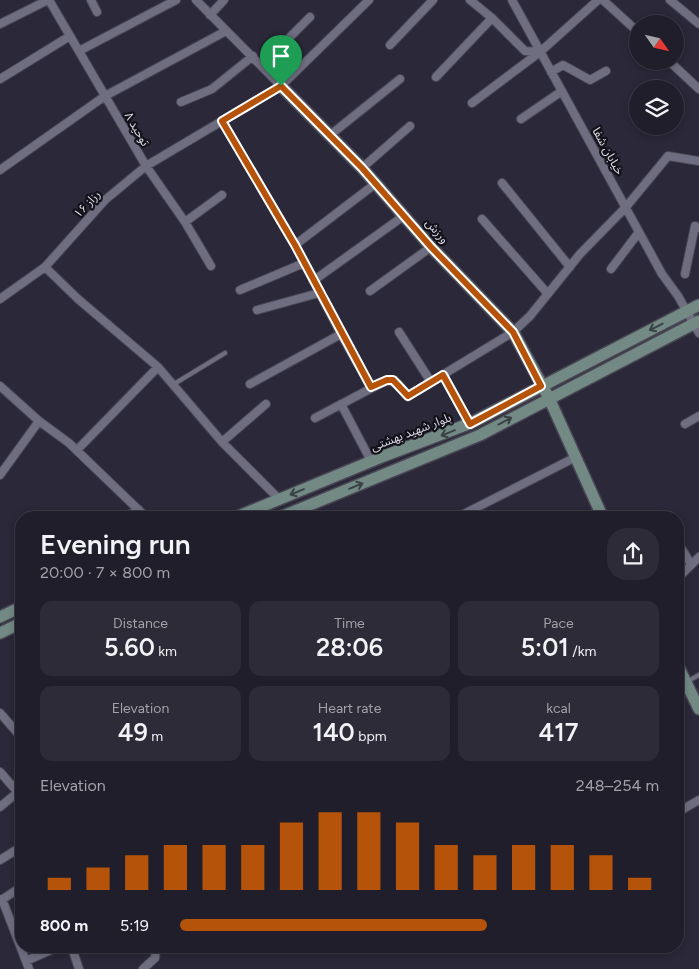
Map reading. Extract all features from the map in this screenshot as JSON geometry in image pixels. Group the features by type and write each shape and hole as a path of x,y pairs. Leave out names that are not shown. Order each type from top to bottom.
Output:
{"main road":[{"name":"ورزش","path":"281,86 362,168 431,247 513,332 549,398 597,511"},
{"name":"بلوار شهید بهشتی","path":"261,511 279,499 470,424 699,305"},
{"path":"295,511 480,435 549,398 697,326"},
{"path":"0,617 15,610"},
{"path":"0,633 15,628"},
{"path":"685,682 699,709"}],"street":[{"path":"0,24 48,0"},
{"name":"توحید ۸","path":"48,0 146,166 185,222 210,266"},
{"path":"91,0 97,12"},
{"path":"79,51 176,0"},
{"name":"ورزش","path":"196,0 281,86"},
{"path":"210,15 224,0"},
{"name":"رزاز ۱۶","path":"0,299 45,266 105,200 146,166 281,86 369,0"},
{"path":"390,45 433,0"},
{"path":"470,0 492,18 525,51 540,52"},
{"name":"خیابان شفا","path":"512,0 662,274 697,326"},
{"path":"472,102 540,52 598,0"},
{"path":"603,0 629,24"},
{"path":"670,0 699,24"},
{"path":"262,65 310,17"},
{"path":"436,77 492,18"},
{"path":"0,170 105,96 226,31"},
{"path":"0,79 70,36"},
{"path":"182,102 212,89 253,56"},
{"path":"551,72 563,65 590,80 606,71"},
{"path":"679,70 699,89"},
{"path":"329,136 400,79"},
{"path":"521,119 562,91"},
{"path":"222,121 295,245 371,387"},
{"path":"362,168 410,126"},
{"path":"315,418 387,380 393,380 408,396 513,332 530,316 570,267 626,207 668,156 699,162"},
{"path":"502,183 570,267"},
{"path":"295,245 375,184"},
{"path":"185,222 222,195"},
{"path":"314,281 405,215"},
{"path":"482,219 548,294"},
{"path":"685,274 697,227"},
{"path":"611,269 639,232"},
{"path":"370,291 431,247"},
{"path":"240,290 304,263"},
{"path":"45,266 78,299 158,367 222,442 279,499"},
{"path":"258,310 320,293"},
{"path":"399,332 431,382"},
{"path":"250,384 341,334"},
{"path":"77,450 158,367"},
{"path":"0,387 39,421 77,450 139,510"},
{"path":"222,442 266,404"},
{"path":"341,404 371,462"},
{"path":"685,424 699,416"},
{"path":"0,475 39,421"},
{"path":"470,511 576,458"},
{"path":"684,553 691,564"},
{"path":"684,572 699,557"},
{"path":"0,713 15,731"},
{"path":"0,772 15,788"},
{"path":"0,807 15,797"},
{"path":"684,809 699,800"},
{"path":"0,860 15,851"},
{"path":"15,891 1,900 15,934"},
{"path":"23,953 29,969"},
{"path":"26,961 45,953"},
{"path":"74,953 79,969"},
{"path":"143,969 155,958 156,953"}],"lane":[{"path":"174,384 226,353"},
{"path":"443,375 470,424"},
{"path":"685,682 699,674"}],"route":[{"path":"281,86 362,168 431,247 513,332 541,386 470,424 443,375 408,396 393,380 387,380 371,387 295,245 222,121 281,86"}]}
